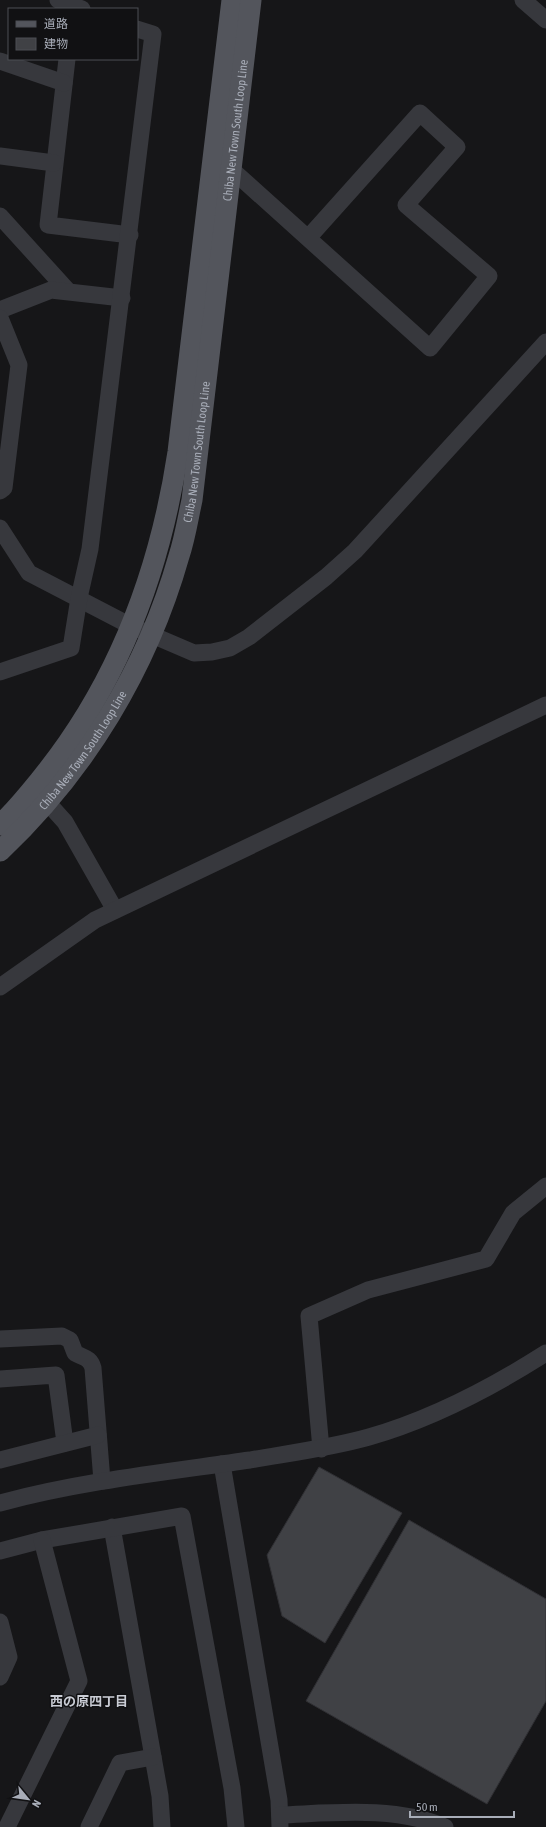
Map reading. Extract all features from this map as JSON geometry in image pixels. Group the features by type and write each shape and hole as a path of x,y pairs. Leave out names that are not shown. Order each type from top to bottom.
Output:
{"main road":[{"name":"Chiba New Town South Loop Line","path":"0,825 41,795 92,746 136,668 159,615 180,556 192,500 231,169 236,3"},
{"name":"Chiba New Town South Loop Line","path":"0,851 22,830 117,658 139,607 158,548 171,498 236,3"}],"street":[{"path":"523,0 546,20"},
{"path":"0,672 71,648 79,598 90,549 130,235 153,34 138,28"},
{"path":"67,60 48,225 130,235"},
{"path":"0,61 64,83"},
{"path":"231,169 430,348 489,276 406,205 457,147 420,113 308,238"},
{"path":"0,156 54,163"},
{"path":"0,216 68,291"},
{"path":"0,310 50,290 122,298"},
{"path":"0,318 19,365 4,488 0,491"},
{"path":"0,528 29,573 131,626 194,653 212,652 230,648 248,637 326,577 355,551 546,342"},
{"path":"0,987 95,920 546,705"},
{"path":"41,795 65,822 115,910"},
{"path":"321,1449 309,1316 368,1290 486,1259 513,1213 546,1186"},
{"path":"0,1339 62,1336 70,1340 75,1353 88,1359 93,1368 102,1481"},
{"path":"0,1503 35,1494 102,1481 321,1449 370,1436 448,1407 486,1389 546,1353"},
{"path":"0,1379 56,1375 65,1443"},
{"path":"0,1460 98,1435"},
{"path":"222,1464 279,1800 280,1821 366,1812 406,1816 446,1827"},
{"path":"0,1551 42,1540 182,1516 232,1788 236,1827"},
{"path":"112,1527 160,1796 162,1827"},
{"path":"8,1827 79,1681 42,1540"},
{"path":"0,1622 9,1657 0,1677"},
{"path":"88,1827 120,1763 153,1757"}],"building":[{"path":"319,1467 402,1513 325,1643 282,1616 267,1555"},
{"path":"409,1520 546,1599 546,1701 487,1804 306,1701"}],"district":[{"name":"西の原四丁目","path":"89,1701"}]}
